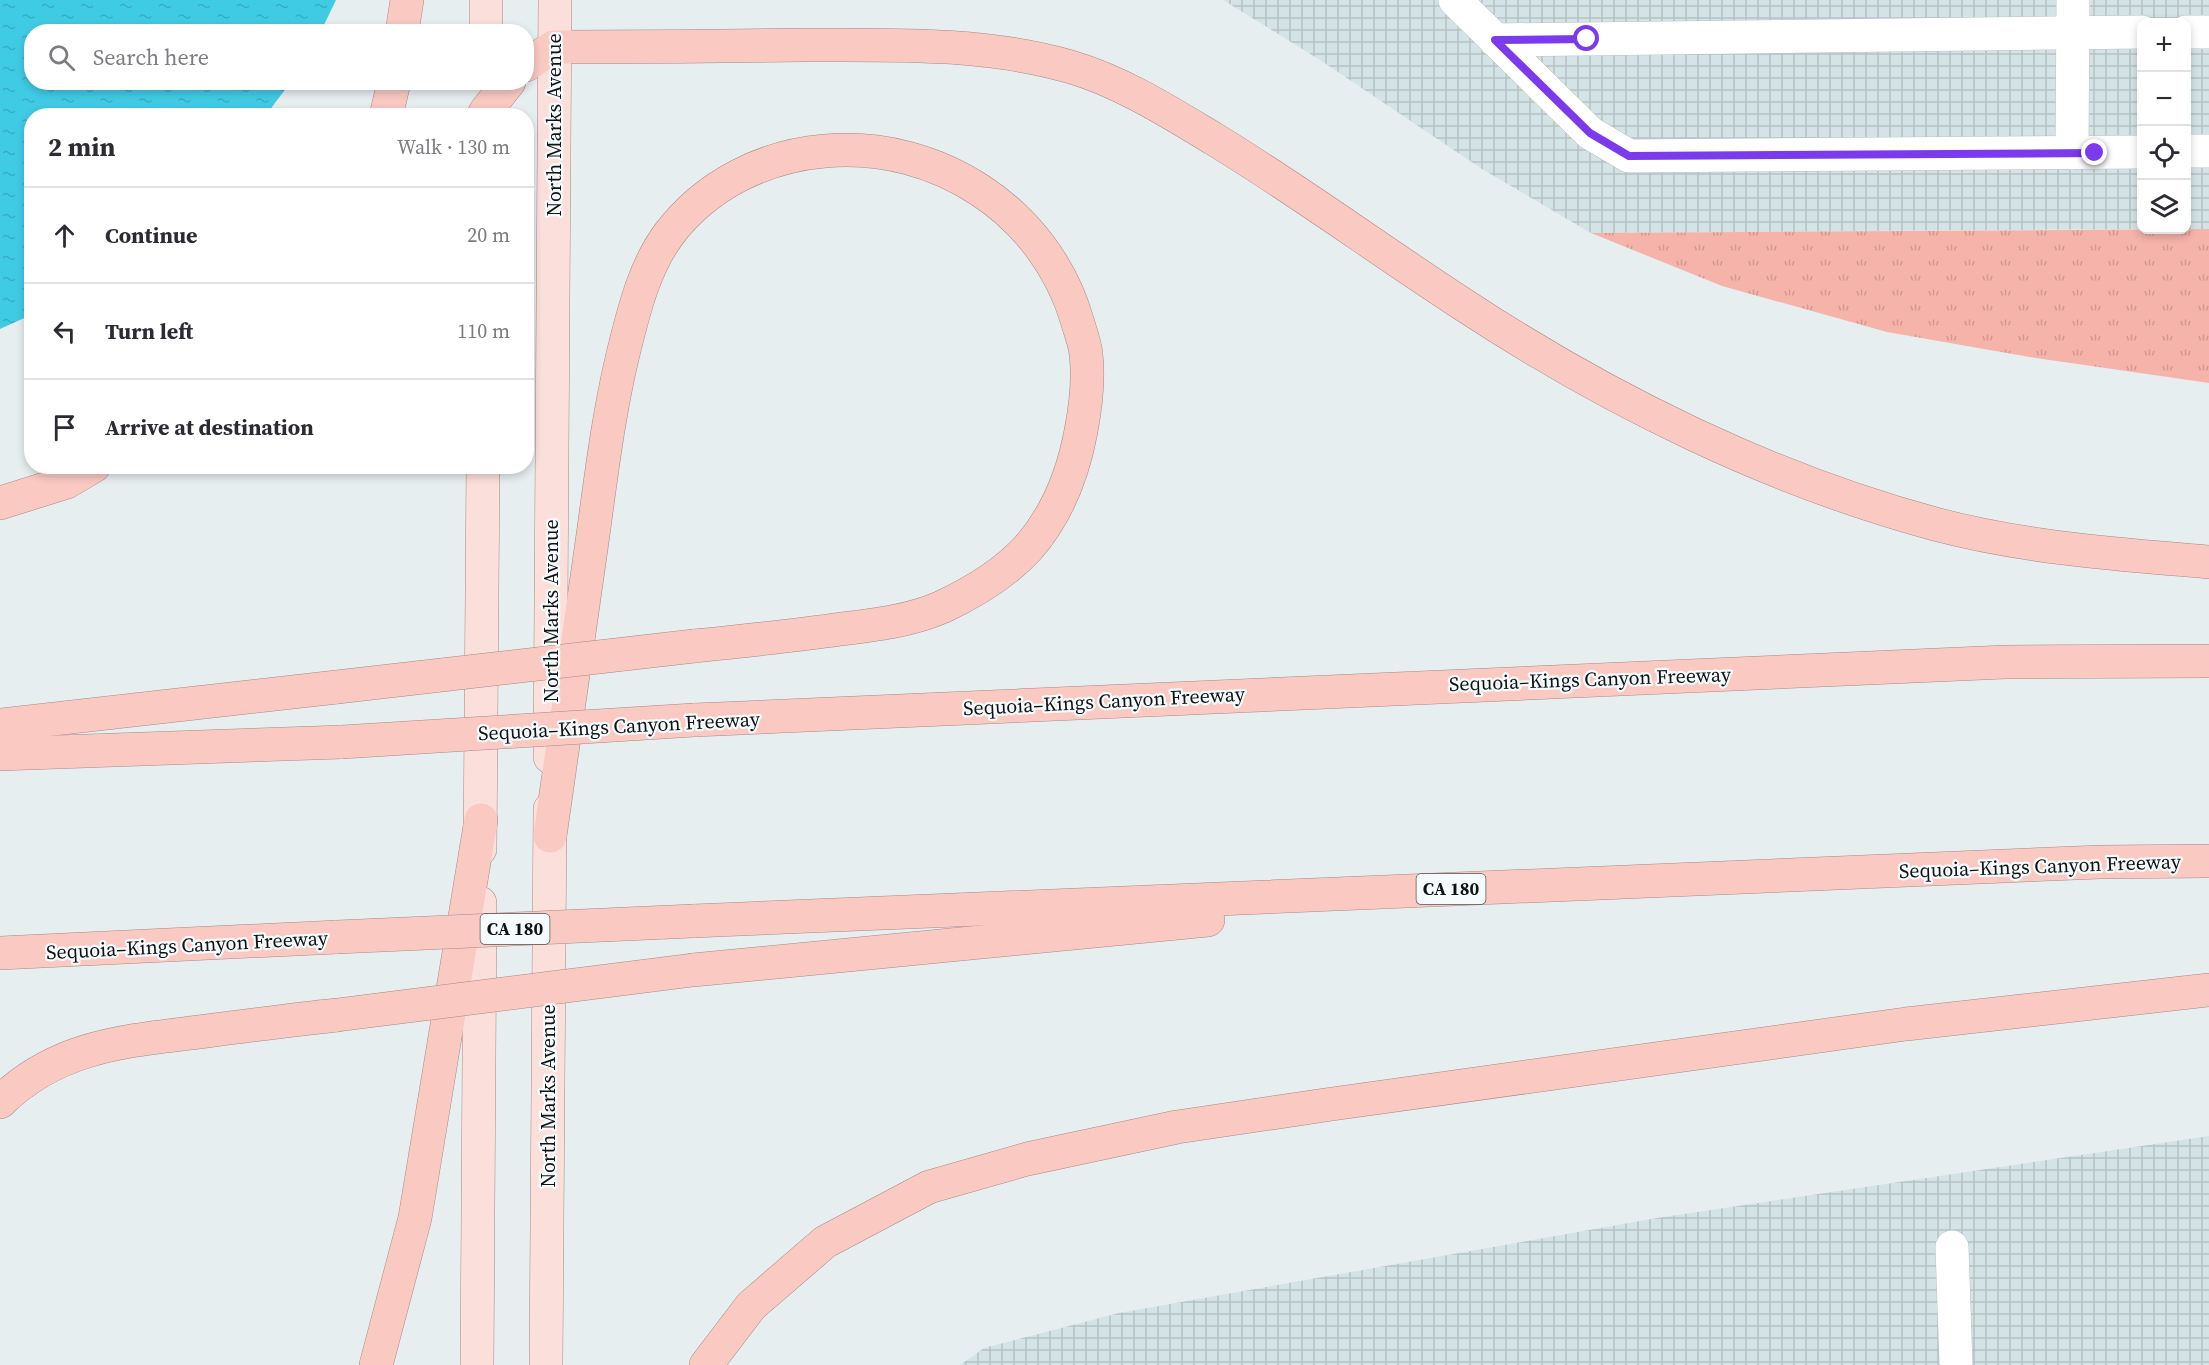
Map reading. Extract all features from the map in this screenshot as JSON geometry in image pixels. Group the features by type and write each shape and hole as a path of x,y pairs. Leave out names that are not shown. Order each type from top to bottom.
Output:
{"highway":[{"path":"403,24 407,0"},
{"path":"534,60 555,47 890,45 986,50 1072,67 1155,104 1251,162 1469,308 1565,367 1691,432 1797,480 1937,524 2065,550 2209,562"},
{"path":"388,108 392,90"},
{"path":"485,103 500,90"},
{"path":"0,725 337,687 694,646 895,622 940,608 992,579 1027,550 1058,507 1077,452 1087,398 1086,350 1070,298 1051,259 1016,217 986,193 955,175 908,157 856,148 798,153 746,170 698,204 668,236 640,288 613,393 550,836"},
{"path":"0,502 67,482 80,474"},
{"name":"Sequoia–Kings Canyon Freeway","path":"0,754 342,742 693,720 2005,662 2209,661"},
{"path":"376,1365 415,1218 481,820"},
{"name":"Sequoia–Kings Canyon Freeway","path":"0,953 1590,883 2100,862 2209,861"},
{"path":"0,1102 15,1087 60,1059 107,1044 693,970 1590,883"},
{"path":"706,1365 751,1306 825,1242 929,1187 1027,1160 1177,1127 1310,1107 1906,1024 2209,990"}],"main road":[{"path":"486,0 486,24"},
{"name":"North Marks Avenue","path":"546,1365 555,0"},
{"path":"477,1365 483,474"}],"lane":[{"path":"1455,0 1590,133 1629,156 2137,152"},
{"path":"2072,153 2073,0"},
{"path":"1495,40 2137,32"},
{"path":"2191,32 2209,32"},
{"path":"2191,151 2209,151"},
{"path":"1952,1247 1956,1365"}],"shaded area":[{"path":"1223,0 2209,0 2209,229 2191,229 2191,18 2137,18 2137,229 1591,233 1482,169 1320,60"},
{"path":"2209,1136 2209,1365 960,1365 984,1348 1119,1313 1657,1218"}],"green space":[{"path":"2137,229 2137,234 2191,234 2191,229 2209,229 2209,383 2036,358 1887,332 1722,286 1591,233"}],"water":[{"path":"0,0 336,0 324,24 24,24 24,90 285,90 271,108 24,108 24,318 0,329"}],"route":[{"path":"1587,39 1495,40 1590,133 1629,156 2095,153"}]}
